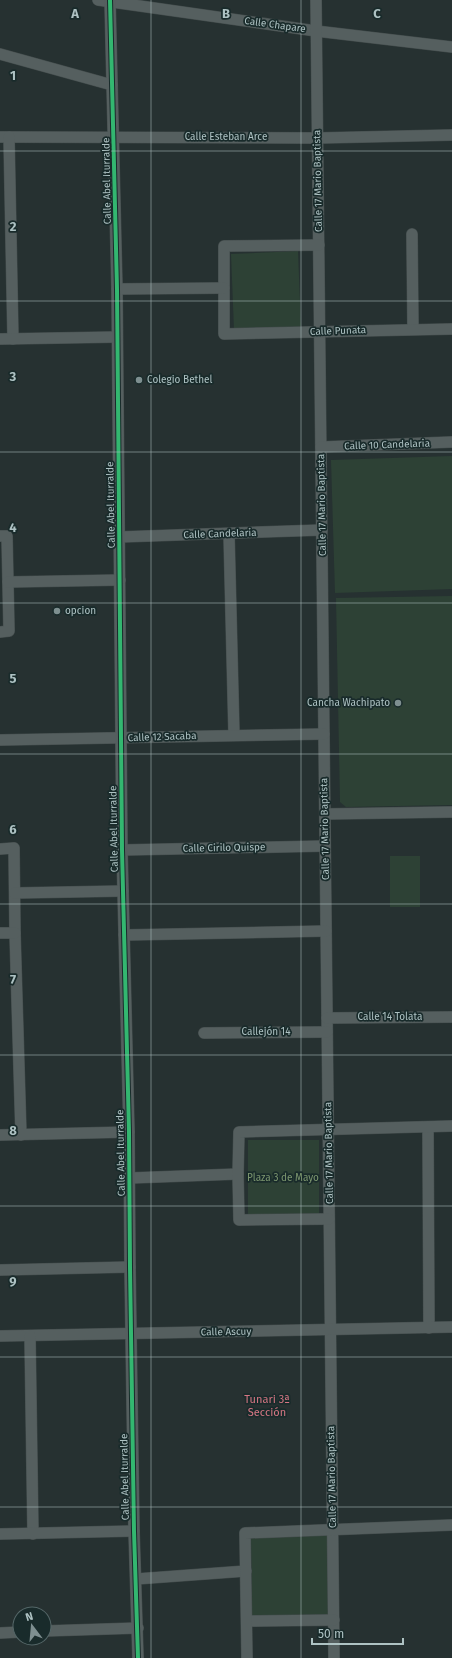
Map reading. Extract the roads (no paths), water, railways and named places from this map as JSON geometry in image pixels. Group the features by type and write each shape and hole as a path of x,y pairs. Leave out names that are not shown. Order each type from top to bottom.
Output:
{"street":[{"name":"Calle Chapare","path":"98,0 316,31 452,47"},
{"name":"Calle 17 Mario Baptista","path":"316,0 334,1658"},
{"name":"Calle Abel Iturralde","path":"110,1 117,289 122,850 130,1178 134,1531 138,1658"},
{"path":"0,54 112,85"},
{"name":"Calle Esteban Arce","path":"5,137 114,136 318,138 452,135"},
{"path":"5,137 13,339"},
{"path":"412,234 413,329"},
{"path":"117,289 224,288 224,246 319,245"},
{"name":"Calle Punata","path":"224,288 224,334 452,329"},
{"path":"0,339 117,337"},
{"name":"Calle 10 Candelaria","path":"321,447 452,442"},
{"name":"Calle Candelaria","path":"119,537 322,530"},
{"path":"229,534 234,735"},
{"path":"0,632 9,631 8,582 3,536"},
{"path":"8,582 120,580"},
{"name":"Calle 12 Sacaba","path":"0,740 324,734"},
{"path":"325,814 452,812"},
{"name":"Calle Cirilo Quispe","path":"122,850 325,846"},
{"path":"0,848 14,848 21,1135"},
{"path":"14,893 123,891"},
{"path":"124,935 326,931"},
{"path":"0,933 15,933"},
{"name":"Calle 14 Tolata","path":"327,1018 452,1017"},
{"name":"Callejón 14","path":"204,1033 327,1032"},
{"path":"330,1219 239,1220 239,1132 452,1126"},
{"path":"428,1127 429,1328"},
{"path":"0,1135 129,1132"},
{"path":"130,1178 238,1174"},
{"path":"0,1270 130,1267"},
{"name":"Calle Ascuy","path":"0,1336 452,1327"},
{"path":"30,1336 33,1534"},
{"path":"247,1658 245,1533 452,1525"},
{"path":"0,1534 134,1531"},
{"path":"136,1579 246,1571"},
{"path":"247,1621 334,1620"},
{"path":"52,1631 138,1628"},
{"path":"0,1632 12,1632"}],"place":[{"name":"Colegio Bethel","path":"139,380"},
{"name":"opcion","path":"57,611"},
{"name":"Cancha Wachipato","path":"398,703"}],"district":[{"name":"Tunari 3ª Sección","path":"267,1405"}],"park label":[{"name":"Plaza 3 de Mayo","path":"283,1178"}]}
